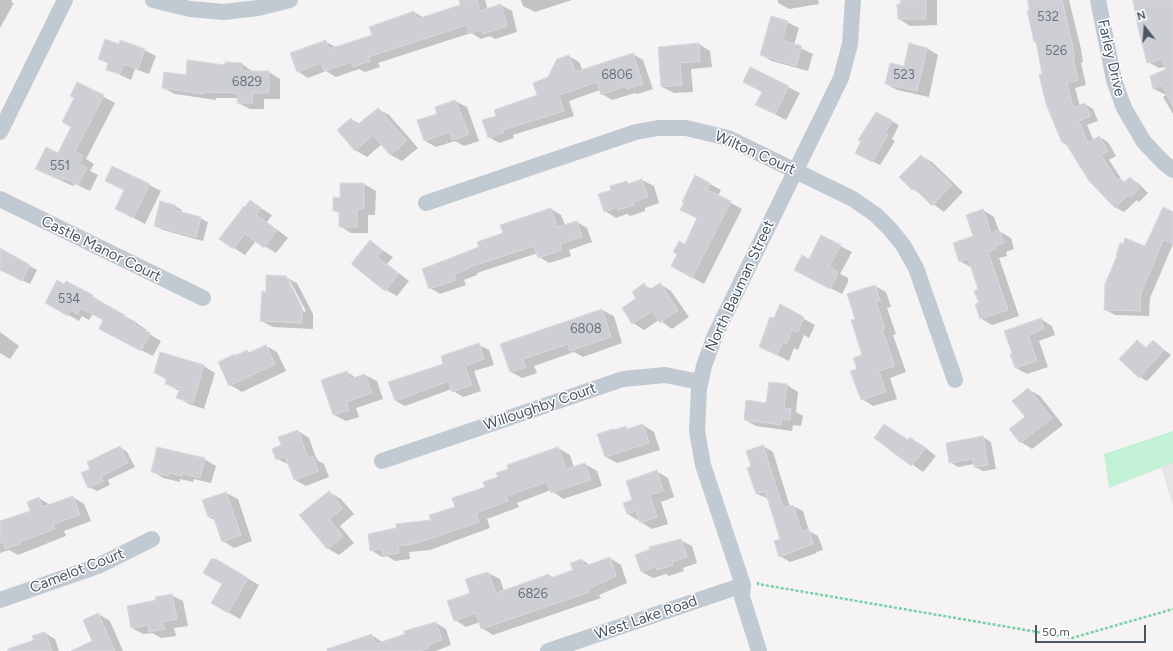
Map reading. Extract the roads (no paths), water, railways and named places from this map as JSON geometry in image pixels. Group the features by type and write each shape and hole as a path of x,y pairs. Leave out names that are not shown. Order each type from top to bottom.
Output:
{"street":[{"path":"0,132 65,0"},
{"path":"153,0 190,9 224,12 258,8 290,0"},
{"name":"North Bauman Street","path":"759,651 742,597 750,582 703,465 697,431 700,382 715,335 841,78 850,44 853,0"},
{"name":"Farley Drive","path":"1098,0 1113,75 1121,102 1144,142 1173,170"},
{"name":"Wilton Court","path":"426,203 623,136 658,128 686,128 734,140 853,199 870,210 890,228 903,244 916,268 955,380"},
{"name":"Castle Manor Court","path":"0,199 203,298"},
{"name":"Willoughby Court","path":"382,461 623,379 665,375 700,382"},
{"name":"Camelot Court","path":"0,600 98,566 152,539"},
{"name":"West Lake Road","path":"548,651 750,582"}]}
